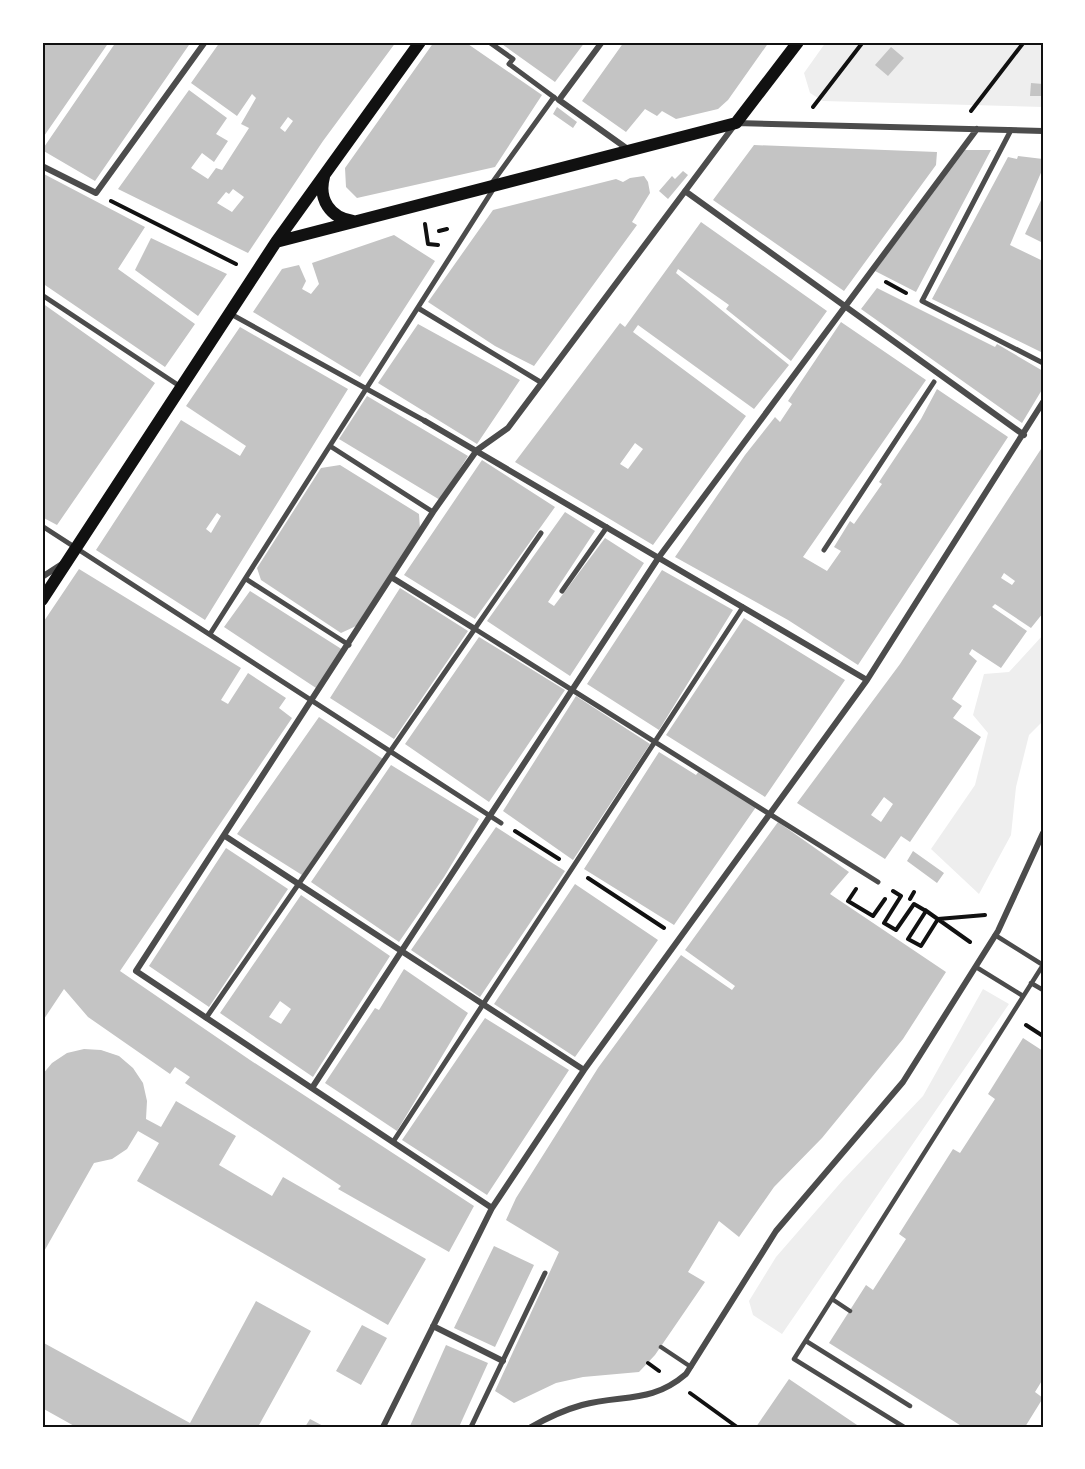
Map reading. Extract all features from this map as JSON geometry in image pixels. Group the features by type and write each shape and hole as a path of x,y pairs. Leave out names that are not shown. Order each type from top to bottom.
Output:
{"main road":[{"path":"42,600 276,242 420,42"},
{"path":"276,242 736,123 798,42"},
{"path":"328,170 321,190 328,209 336,216 357,221"}],"street":[{"path":"42,166 96,193 205,42"},
{"path":"489,42 513,59 509,64 629,150"},
{"path":"210,634 418,308 493,185 602,42"},
{"path":"492,1208 136,971 433,512 477,450 508,428 736,123 1043,131"},
{"path":"312,1088 659,557 977,129"},
{"path":"1011,130 922,301 1043,363"},
{"path":"685,191 1024,435"},
{"path":"42,295 181,387"},
{"path":"418,308 542,383"},
{"path":"230,313 477,450 867,680"},
{"path":"824,550 934,382"},
{"path":"383,1427 492,1208 584,1070 768,813 867,680 1043,402"},
{"path":"330,446 433,512"},
{"path":"42,526 501,823"},
{"path":"562,591 607,527"},
{"path":"206,1018 541,533"},
{"path":"42,576 67,561"},
{"path":"392,578 878,882"},
{"path":"246,579 349,645"},
{"path":"393,1142 743,607"},
{"path":"531,1427 582,1405 652,1395 671,1387 691,1367 776,1231 903,1082 1001,925 1043,833"},
{"path":"225,836 584,1070"},
{"path":"471,1427 545,1273"},
{"path":"433,1326 503,1361"}],"lane":[{"path":"904,1427 794,1359 1043,965 995,935"},
{"path":"976,967 1023,996"},
{"path":"1031,983 1043,990"},
{"path":"832,1299 850,1311"},
{"path":"806,1341 910,1406"},
{"path":"661,1347 691,1367"}],"path":[{"path":"800,124 863,42"},
{"path":"958,129 1024,42"},
{"path":"96,193 255,273"},
{"path":"428,222 423,227 428,244 443,244"},
{"path":"869,274 922,301"},
{"path":"501,823 679,938"},
{"path":"848,901 873,916 891,890 901,896 884,923 896,930 914,904 926,911 908,939 921,946 938,919 984,914 1001,925"},
{"path":"914,892 910,899 942,919"}],"shaded area":[{"path":"826,42 1043,42 1043,107 823,101 810,93 804,73"},
{"path":"1043,635 1043,721 1029,735 1016,787 1011,835 979,894 931,849 975,785 988,733 973,715 984,674 1009,672"},
{"path":"983,989 1009,1004 782,1334 753,1315 749,1301 776,1257 843,1180 923,1096"}],"building":[{"path":"42,42 109,42 42,139"},
{"path":"116,42 191,42 95,181 42,150"},
{"path":"220,42 396,42 323,141 248,253 118,189 189,90 227,118 216,134 228,141 214,162 202,153 191,168 208,179 216,168 222,170 249,128 241,124 256,98 252,94 237,116 191,83","holes":["288,117 293,121 285,132 280,128","233,189 244,197 232,212 217,203 226,192 229,194"]},
{"path":"434,42 465,42 542,95 495,167 357,198 346,187 345,168"},
{"path":"499,42 585,42 555,82"},
{"path":"624,42 769,42 728,100 718,109 676,119 662,111 657,116 645,109 626,132 582,101"},
{"path":"891,47 904,58 888,76 875,65"},
{"path":"1031,83 1043,84 1043,96 1030,96"},
{"path":"557,107 577,122 573,128 553,114"},
{"path":"754,145 937,152 936,165 844,291 713,200"},
{"path":"965,150 991,150 916,292 875,271"},
{"path":"1018,156 1043,159 1043,168 1010,245 1043,261 1043,353 932,299 1008,157 1017,159"},
{"path":"683,171 688,175 668,199 659,191 672,176 675,179"},
{"path":"42,173 145,227 118,269 195,324 165,367 42,283"},
{"path":"644,176 650,193 632,222 637,225 534,366 495,346 428,302 493,210 616,179 623,182 630,178"},
{"path":"1043,196 1043,243 1025,234"},
{"path":"701,222 827,311 791,361 726,309 729,305 678,269 676,273 789,365 754,409 638,325 633,332 746,416 653,545 515,462 620,323 625,327","holes":["635,443 643,449 628,469 620,464"]},
{"path":"394,235 435,261 360,377 253,312 282,269 299,265 306,281 302,289 311,294 319,284 312,263"},
{"path":"151,238 227,274 198,316 135,270"},
{"path":"877,288 995,347 997,344 1043,371 1043,388 1022,423 861,309"},
{"path":"42,303 155,383 57,525 42,517"},
{"path":"841,322 926,380 803,557 827,571 841,551 834,547 850,521 854,524 882,484 879,482 921,419 937,389 1008,437 858,665 788,620 675,557 745,455 775,417 780,422 792,404 788,401"},
{"path":"418,324 520,380 477,444 378,383"},
{"path":"240,327 348,389 205,620 96,550 181,420 240,456 246,446 186,406","holes":["217,513 221,516 211,533 206,529"]},
{"path":"367,396 468,456 440,500 339,439"},
{"path":"1043,446 1043,613 1031,628 995,604 992,607 1027,631 1001,668 972,649 969,654 977,661 952,699 962,706 953,718 981,737 910,842 901,836 885,859 797,803 900,664","holes":["1004,573 1015,581 1012,585 1001,578","884,797 893,804 881,822 871,815"]},
{"path":"482,460 555,507 475,619 404,575"},
{"path":"340,465 419,514 420,529 356,626 341,633 261,580 257,568 321,468"},
{"path":"565,512 595,531 548,602 554,606 605,538 644,563 570,676 487,621"},
{"path":"79,569 241,668 221,700 228,704 248,673 286,698 279,708 292,718 120,971 250,1060 474,1206 449,1252 338,1189 341,1186 185,1083 190,1077 175,1067 170,1074 88,1017 64,989 42,1022 42,624"},
{"path":"662,570 733,610 659,730 587,684"},
{"path":"400,588 468,631 394,739 330,698"},
{"path":"250,591 343,650 316,688 224,627"},
{"path":"744,618 845,680 765,797 666,735"},
{"path":"479,637 565,690 489,802 405,744"},
{"path":"576,696 650,744 573,860 503,811"},
{"path":"319,717 383,759 302,875 237,834"},
{"path":"659,752 696,775 699,771 756,807 674,925 584,869"},
{"path":"391,765 479,819 444,877 399,942 311,882"},
{"path":"778,822 849,872 830,894 946,972 903,1039 822,1138 774,1187 739,1237 719,1221 688,1272 705,1282 655,1355 639,1372 583,1377 556,1383 514,1403 495,1391 559,1252 506,1220 516,1198 598,1068 681,955 732,990 735,986 685,950"},
{"path":"496,827 565,871 480,997 411,950"},
{"path":"226,848 288,889 209,1007 149,966"},
{"path":"913,851 944,873 937,883 907,861"},
{"path":"575,884 658,940 575,1057 494,1004"},
{"path":"301,895 390,956 313,1077 220,1013","holes":["280,1001 291,1009 281,1024 269,1017"]},
{"path":"404,969 468,1013 397,1131 325,1083 375,1008 379,1010"},
{"path":"485,1018 569,1070 487,1195 402,1140"},
{"path":"1023,1038 1043,1051 1043,1379 1035,1392 1043,1398 1025,1427 963,1427 829,1343 866,1285 873,1290 906,1239 899,1234 953,1149 960,1153 995,1099 988,1094"},
{"path":"84,1049 101,1050 119,1056 133,1068 143,1083 147,1101 146,1119 161,1127 176,1101 236,1136 219,1165 272,1196 283,1177 426,1259 388,1325 137,1181 159,1143 138,1131 127,1149 112,1159 94,1163 42,1255 42,1148 45,1142 42,1136 42,1075 52,1063 67,1053"},
{"path":"494,1246 534,1265 495,1347 454,1328"},
{"path":"256,1301 311,1331 258,1427 76,1427 42,1408 42,1342 190,1423"},
{"path":"362,1325 387,1338 361,1385 336,1371"},
{"path":"446,1345 488,1363 459,1427 412,1427 410,1426"},
{"path":"789,1379 860,1427 756,1427"},
{"path":"310,1419 325,1427 305,1427"}]}
